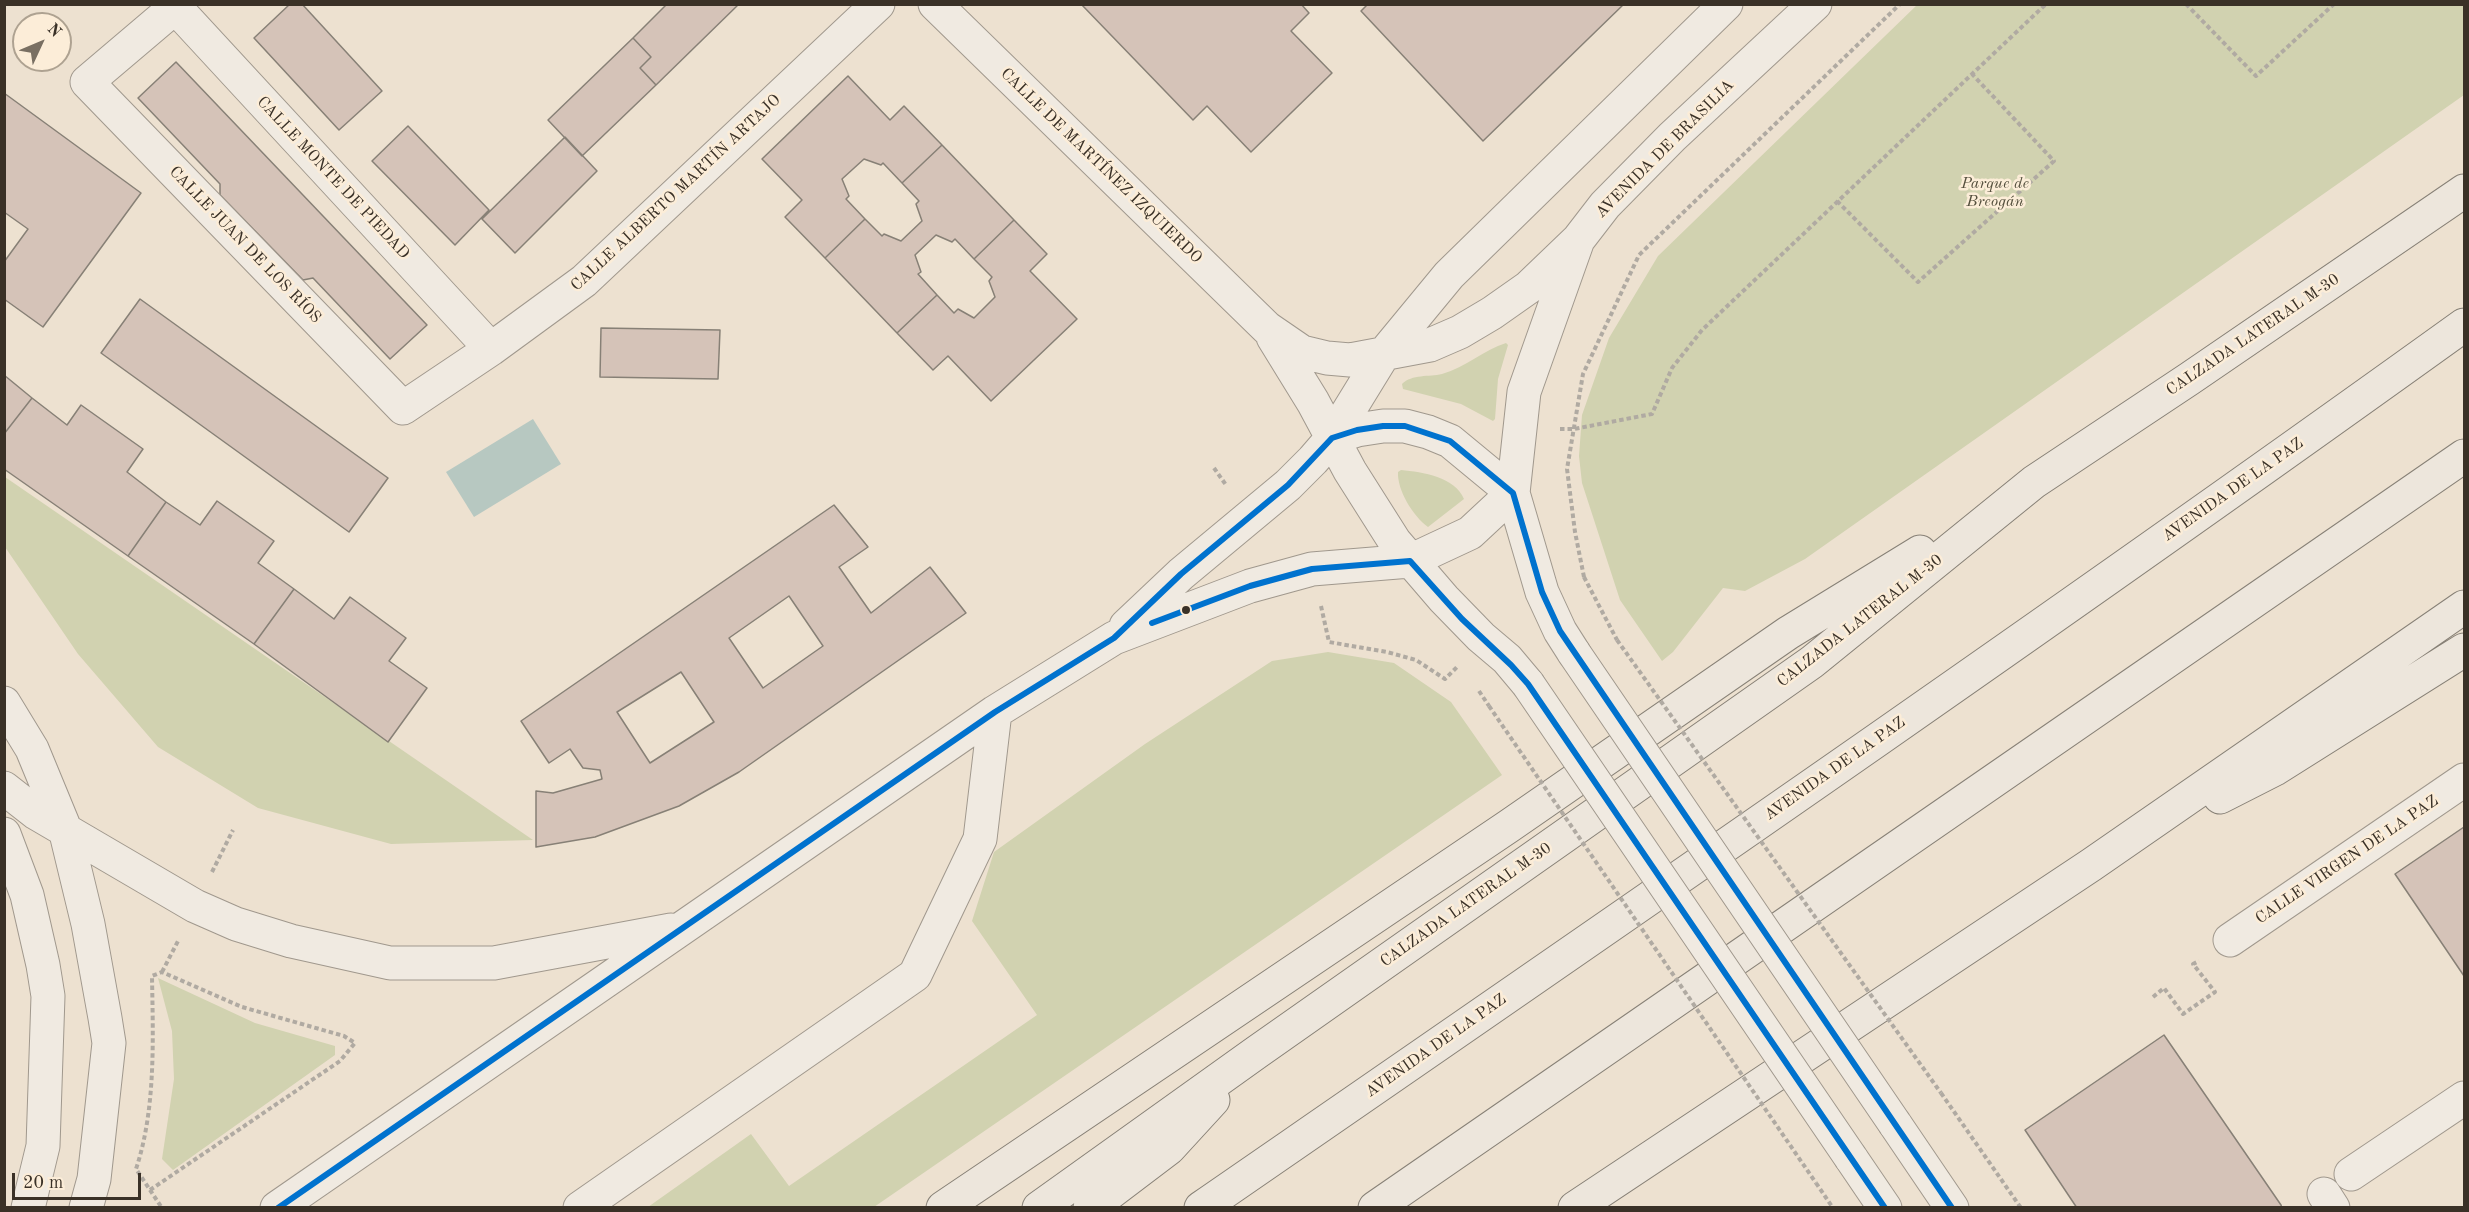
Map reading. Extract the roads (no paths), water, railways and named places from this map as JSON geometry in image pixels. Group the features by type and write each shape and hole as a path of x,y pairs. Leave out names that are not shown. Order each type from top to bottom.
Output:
{"highway":[{"name":"CALZADA LATERAL M-30","path":"1257,1052 1812,662 2034,482 2464,191"},
{"name":"AVENIDA DE LA PAZ","path":"1201,1208 1775,811 2269,465 2464,325"},
{"path":"1375,1208 2464,456"},
{"path":"943,1208 1499,833 1788,633 2034,482"},
{"path":"1576,1207 2091,865 2464,607"},
{"path":"2091,865 2275,769 2464,650"},
{"path":"1040,1208 1257,1052"},
{"path":"1090,1208 1169,1148 1257,1052"}],"street":[{"name":"CALLE ALBERTO MARTÍN ARTAJO","path":"403,408 491,349 584,281 878,4"},
{"name":"CALLE DE MARTÍNEZ IZQUIERDO","path":"935,4 1267,328 1302,352 1327,358 1350,360 1430,345 1484,318 1528,287 1578,240"},
{"path":"1114,638 1181,574 1288,485 1332,438 1383,355 1449,275 1726,4"},
{"name":"AVENIDA DE BRASILIA","path":"1513,493 1524,392 1533,361 1578,240 1605,205 1672,137 1815,4"},
{"name":"CALLE MONTE DE PIEDAD","path":"178,6 491,349"},
{"name":"CALLE JUAN DE LOS RÍOS","path":"178,6 87,82 403,408"},
{"name":"CALLE DE MARTÍNEZ IZQUIERDO","path":"1267,328 1313,402 1381,521 1410,561 1444,600 1507,659 1528,684 1885,1208"},
{"path":"1332,438 1357,430 1383,426 1405,426 1428,432 1450,441 1513,493 1542,592 1560,631 1952,1208"},
{"path":"277,1208 995,712 1114,638 1250,586 1312,569 1410,561 1470,533 1513,493"},
{"path":"4,703 32,749 65,829 88,924 109,1043 94,1179 86,1208"},
{"path":"580,1208 915,975 980,839 995,712"},
{"name":"CALLE VIRGEN DE LA PAZ","path":"2230,940 2464,780"},
{"path":"4,788 36,813 195,906 236,924 291,941 390,963 494,963 682,928"},
{"path":"4,834 27,896 39,943 48,996 43,1146 28,1208"},
{"path":"2351,1174 2464,1098"}],"park label":[{"name":"Parque de Breogán","path":"1995,193"}]}
